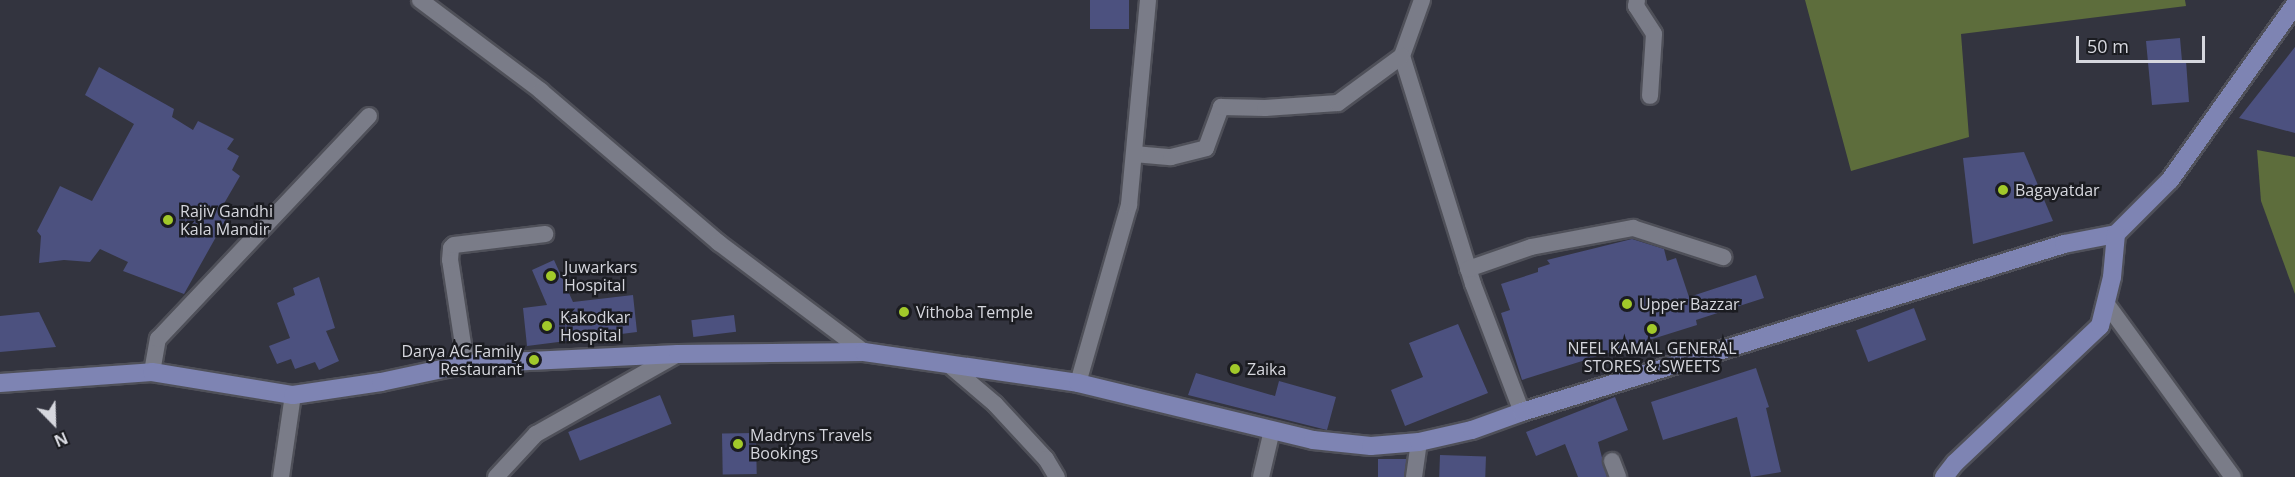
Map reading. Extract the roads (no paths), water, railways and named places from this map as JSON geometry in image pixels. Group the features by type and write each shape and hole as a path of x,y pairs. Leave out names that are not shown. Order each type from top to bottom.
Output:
{"main road":[{"path":"0,383 152,372 293,395 381,382 466,364 678,354 864,352 1078,383 1313,440 1371,446 1419,442 1472,430 1521,412 2064,244 2116,234 2170,180 2295,5"},
{"path":"1944,477 1955,463 2100,326 2106,303 2116,234"}],"street":[{"path":"420,0 541,91 719,243 864,352"},
{"path":"1078,383 1129,204 1148,0"},
{"path":"1134,154 1171,157 1206,148 1221,107 1265,108 1338,103 1402,56 1422,0"},
{"path":"1638,0 1636,6 1654,34 1650,96"},
{"path":"1402,56 1468,269 1521,412"},
{"path":"152,372 158,339 369,116"},
{"path":"1468,269 1531,247 1633,228 1723,257"},
{"path":"466,364 450,260 451,248 454,245 545,234"},
{"path":"2106,303 2233,477"},
{"path":"496,477 536,434 678,354"},
{"path":"948,364 995,404 1046,459 1057,477"},
{"path":"281,477 293,395"},
{"path":"1261,477 1272,430"},
{"path":"1414,477 1419,442"}],"place":[{"name":"Bagayatdar","path":"2003,190"},
{"name":"Rajiv Gandhi Kala Mandir","path":"168,220"},
{"name":"Juwarkars Hospital","path":"551,276"},
{"name":"Upper Bazzar","path":"1627,304"},
{"name":"Vithoba Temple","path":"904,312"},
{"name":"Kakodkar Hospital","path":"547,326"},
{"name":"NEEL KAMAL GENERAL STORES & SWEETS","path":"1652,329"},
{"name":"Darya AC Family Restaurant","path":"534,360"},
{"name":"Zaika","path":"1235,369"},
{"name":"Madryns Travels Bookings","path":"738,444"}]}
